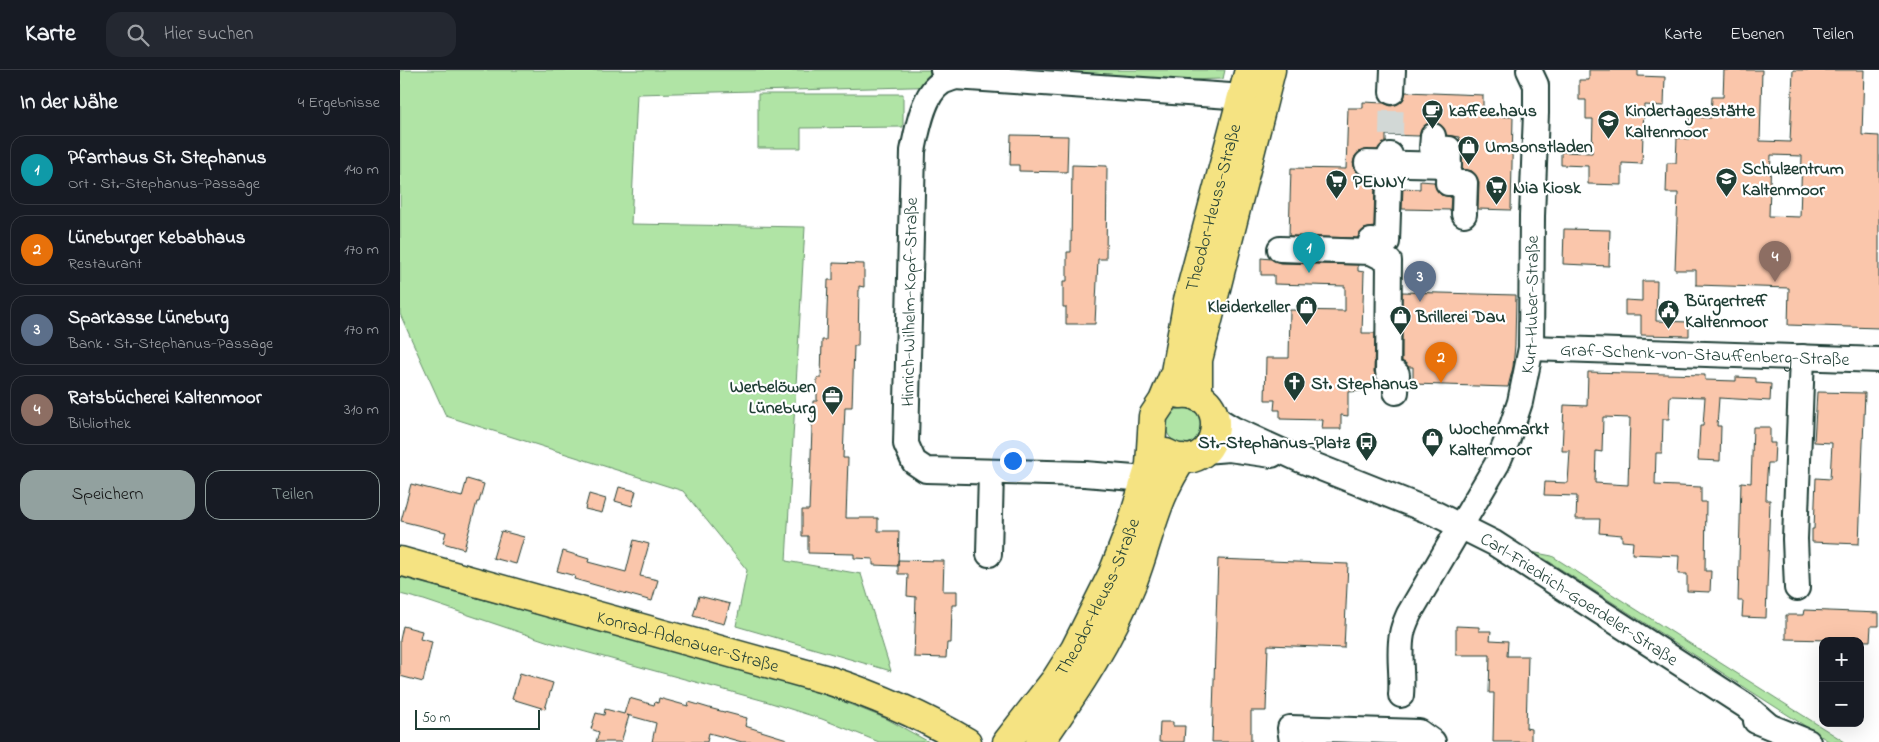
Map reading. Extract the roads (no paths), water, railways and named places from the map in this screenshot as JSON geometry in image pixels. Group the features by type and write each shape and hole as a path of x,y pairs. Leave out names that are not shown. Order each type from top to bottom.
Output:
{"main road":[{"name":"Theodor-Heuss-Straße","path":"1198,397 1198,360 1253,98 1249,70"},
{"name":"Theodor-Heuss-Straße","path":"1007,742 1056,679 1075,649 1090,621 1124,545 1150,465 1151,424 1153,416 1163,401 1175,372 1188,300 1253,98 1271,70"},
{"path":"1163,401 1174,395 1186,394 1198,397 1212,409 1215,418"},
{"name":"Theodor-Heuss-Straße","path":"1040,742 1096,661 1112,630 1133,581 1170,475 1193,455 1210,445 1214,436 1215,418"},
{"path":"1152,433 1156,443 1163,451 1172,456 1193,455"},
{"name":"Konrad-Adenauer-Straße","path":"400,561 828,680 896,705 933,722 967,742"}],"street":[{"name":"Kurt-Huber-Straße","path":"1401,695 1400,649 1402,632 1409,614 1497,464 1520,402 1531,348 1532,216 1536,85 1529,70"},
{"name":"Hinrich-Wilhelm-Kopf-Straße","path":"1146,479 1085,474 926,470 914,462 906,444 913,151 919,121 926,103 949,73 1253,98"},
{"path":"1433,136 1432,148 1449,149 1448,183 1465,183 1464,214"},
{"path":"1371,252 1371,241 1387,242 1382,160 1449,165"},
{"path":"1280,249 1371,252 1389,261 1388,372 1397,374 1396,392"},
{"name":"Graf-Schenk-von-Stauffenberg-Straße","path":"1531,348 1879,360"},
{"path":"1797,588 1795,532 1802,357"},
{"name":"Carl-Friedrich-Goerdeler-Straße","path":"1215,418 1233,430 1301,460 1434,513 1459,530 1494,542 1746,706 1767,734 1808,742"},
{"name":"Carl-Friedrich-Goerdeler-Straße","path":"1193,455 1229,449 1301,460"},
{"path":"989,554 991,472"},
{"path":"1291,735 1419,732 1433,742"}],"tunnel":[{"path":"1391,135 1392,92"}],"place":[{"name":"kaffee.haus","path":"1433,129"},
{"name":"Kindertagesstätte Kaltenmoor","path":"1609,139"},
{"name":"Umsonstladen","path":"1469,165"},
{"name":"Schulzentrum Kaltenmoor","path":"1726,197"},
{"name":"PENNY","path":"1337,200"},
{"name":"Nia Kiosk","path":"1497,206"},
{"name":"Pfarrhaus St. Stephanus","path":"1309,273"},
{"name":"Ratsbücherei Kaltenmoor","path":"1775,282"},
{"name":"Sparkasse Lüneburg","path":"1420,302"},
{"name":"Kleiderkeller","path":"1306,325"},
{"name":"Bürgertreff Kaltenmoor","path":"1669,329"},
{"name":"Brillerei Dau","path":"1400,335"},
{"name":"Lüneburger Kebabhaus","path":"1441,383"},
{"name":"St. Stephanus","path":"1295,402"},
{"name":"Werbelöwen Lüneburg","path":"832,415"},
{"name":"Wochenmarkt Kaltenmoor","path":"1433,457"},
{"name":"St.-Stephanus-Platz","path":"1366,461"}]}
